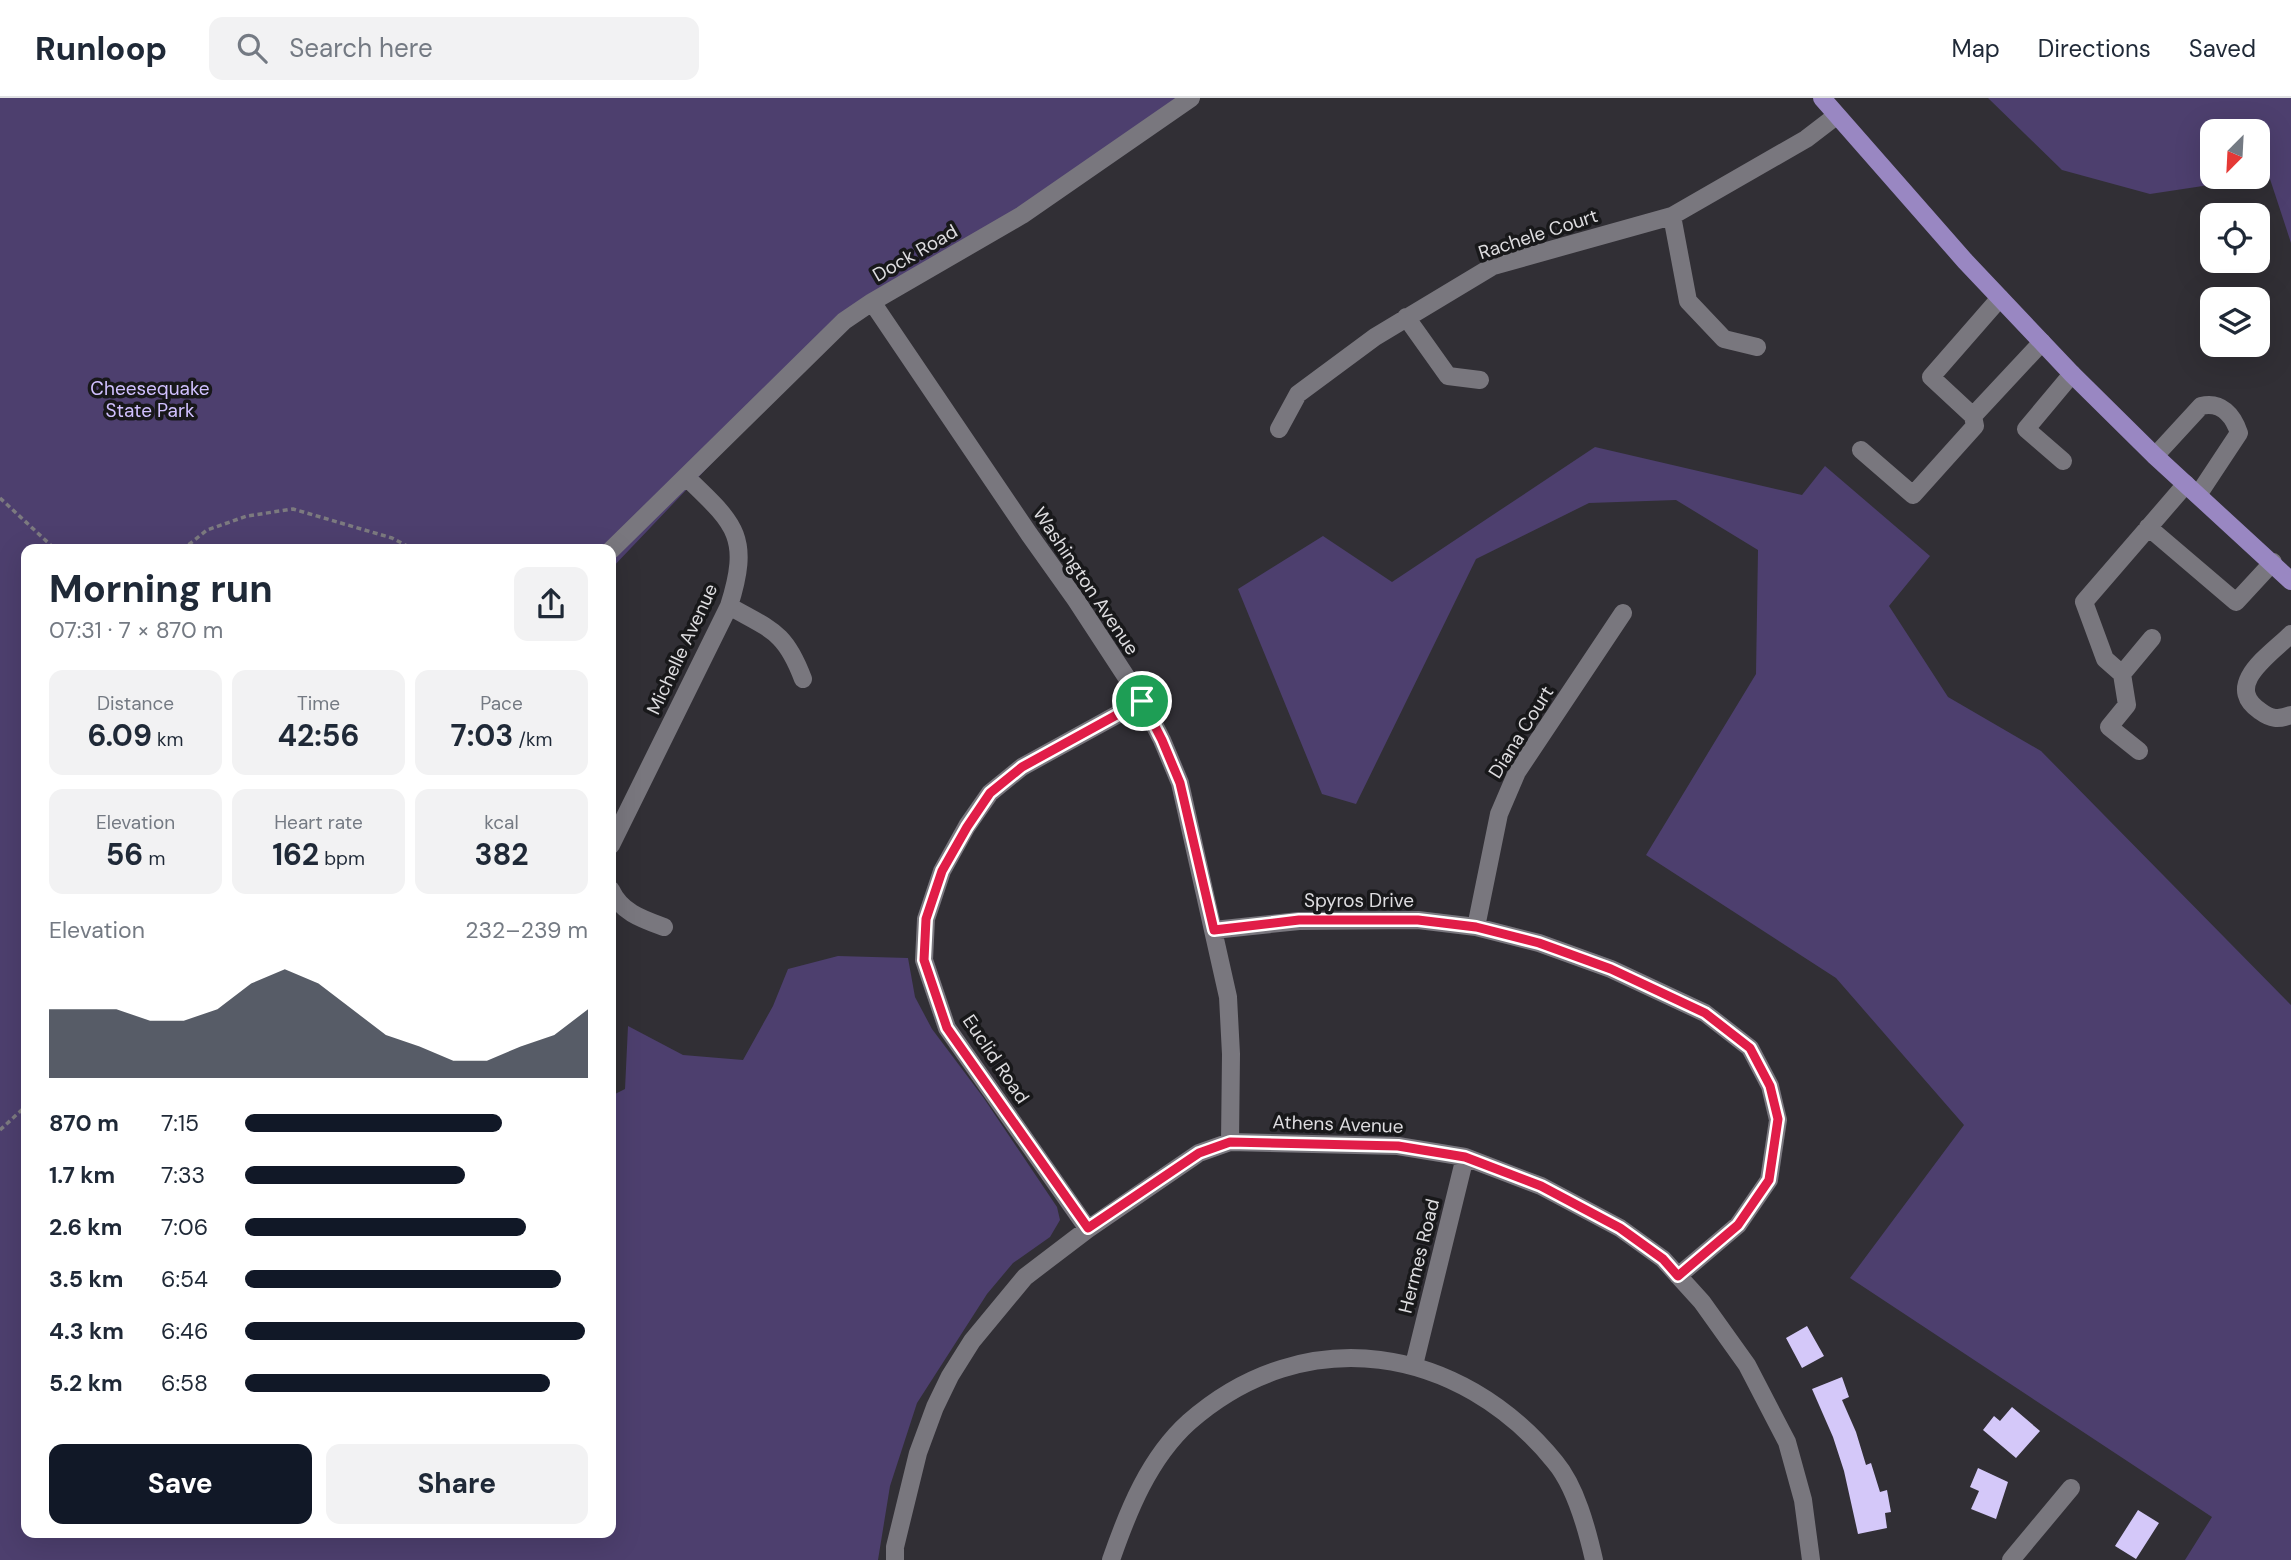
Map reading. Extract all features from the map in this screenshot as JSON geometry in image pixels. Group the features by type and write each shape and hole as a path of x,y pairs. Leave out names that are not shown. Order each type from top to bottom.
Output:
{"main road":[{"path":"1822,98 2000,298 2072,374 2155,456 2291,581"}],"street":[{"name":"Dock Road","path":"616,545 827,336 872,302 1022,215 1191,98"},
{"name":"Rachele Court","path":"1279,429 1298,394 1375,337 1493,266 1672,216 1806,139 1836,116"},
{"path":"1672,216 1688,301 1724,339 1757,346"},
{"path":"1861,450 1913,495 1975,426 1973,416 1931,377 2000,298"},
{"name":"Washington Avenue","path":"872,302 1076,600 1142,701 1162,740 1180,783 1227,997 1231,1054 1230,1142"},
{"path":"1406,317 1448,376 1480,380"},
{"path":"1973,416 2042,342"},
{"path":"2063,461 2026,429 2072,374"},
{"path":"2139,751 2109,727 2127,705 2122,674 2105,659 2084,602 2148,527 2192,489 2239,433 2230,414 2218,405 2201,406 2155,456"},
{"name":"Michelle Avenue","path":"616,835 729,606 737,581 739,547 735,532 717,507 686,477"},
{"path":"2148,527 2236,602 2273,562"},
{"path":"729,606 780,635 794,656 803,679"},
{"name":"Diana Court","path":"1476,927 1499,814 1517,772 1623,613"},
{"path":"2291,634 2247,677 2245,694 2250,704 2270,718 2281,719 2291,715"},
{"path":"2122,674 2152,638"},
{"name":"Euclid Road","path":"1088,1228 947,1028 924,960 926,919 942,871 990,793 1022,767 1142,701"},
{"path":"616,899 634,916 663,927"},
{"name":"Spyros Drive","path":"1214,930 1299,920 1418,920 1476,927 1539,943 1611,969 1705,1013 1750,1048 1770,1086 1778,1119 1769,1180 1738,1225 1678,1276"},
{"path":"895,1560 895,1547 918,1453 950,1376 972,1341 1025,1277 1088,1228 1199,1153 1230,1142"},
{"name":"Athens Avenue","path":"1230,1142 1398,1146 1465,1157 1541,1186 1620,1228 1663,1259 1702,1303 1747,1365 1787,1442 1803,1500 1811,1560"},
{"name":"Hermes Road","path":"1414,1366 1465,1157"},
{"path":"1111,1560 1123,1527 1154,1462 1188,1423 1226,1395 1277,1371 1322,1360 1372,1358 1414,1366 1466,1385 1509,1415 1557,1464 1585,1518 1594,1560"},
{"path":"2011,1560 2071,1488"}],"path":[{"path":"0,498 50,544"},
{"path":"189,544 206,530 247,516 293,509 392,538 404,544"},
{"path":"0,1130 21,1111"}],"green space":[{"name":"Cheesequake State Park","path":"0,98 1187,98 827,342 616,564 616,544 21,544 21,1538 616,1538 616,1094 625,1089 628,1026 683,1055 743,1060 773,1006 788,969 838,956 908,958 915,997 932,1029 983,1097 1057,1207 1060,1220 1050,1237 1013,1263 987,1294 917,1403 890,1486 878,1560 0,1560"},
{"path":"1988,98 2291,98 2291,243 2270,179 2270,119 2200,119 2200,186 2150,194 2062,170"},
{"path":"1595,447 1802,495 1825,466 1930,556 1889,606 1948,697 2041,751 2291,1005 2291,1560 2185,1560 2212,1517 1850,1278 1964,1125 1836,978 1646,855 1756,674 1758,550 1676,500 1589,503 1476,559 1356,804 1322,794 1238,589 1323,536 1392,582"}],"building":[{"path":"1807,1326 1824,1356 1802,1368 1786,1338"},
{"path":"1842,1377 1849,1397 1842,1400 1866,1465 1871,1463 1880,1492 1887,1490 1891,1512 1885,1513 1887,1528 1858,1534 1844,1471 1833,1437 1812,1389"},
{"path":"2012,1407 2040,1431 2016,1458 1983,1430 1994,1416 2000,1421"},
{"path":"1978,1468 2008,1482 1996,1519 1971,1509 1979,1491 1970,1487"},
{"path":"2138,1510 2159,1523 2136,1559 2115,1546"}],"route":[{"path":"1142,701 1180,783 1214,930 1299,920 1418,920 1476,927 1539,943 1611,969 1705,1013 1750,1048 1770,1086 1778,1119 1769,1180 1738,1225 1678,1276 1663,1259 1620,1228 1541,1186 1465,1157 1398,1146 1230,1142 1199,1153 1088,1228 947,1028 924,960 926,919 942,871 990,793 1022,767 1142,701"}]}
